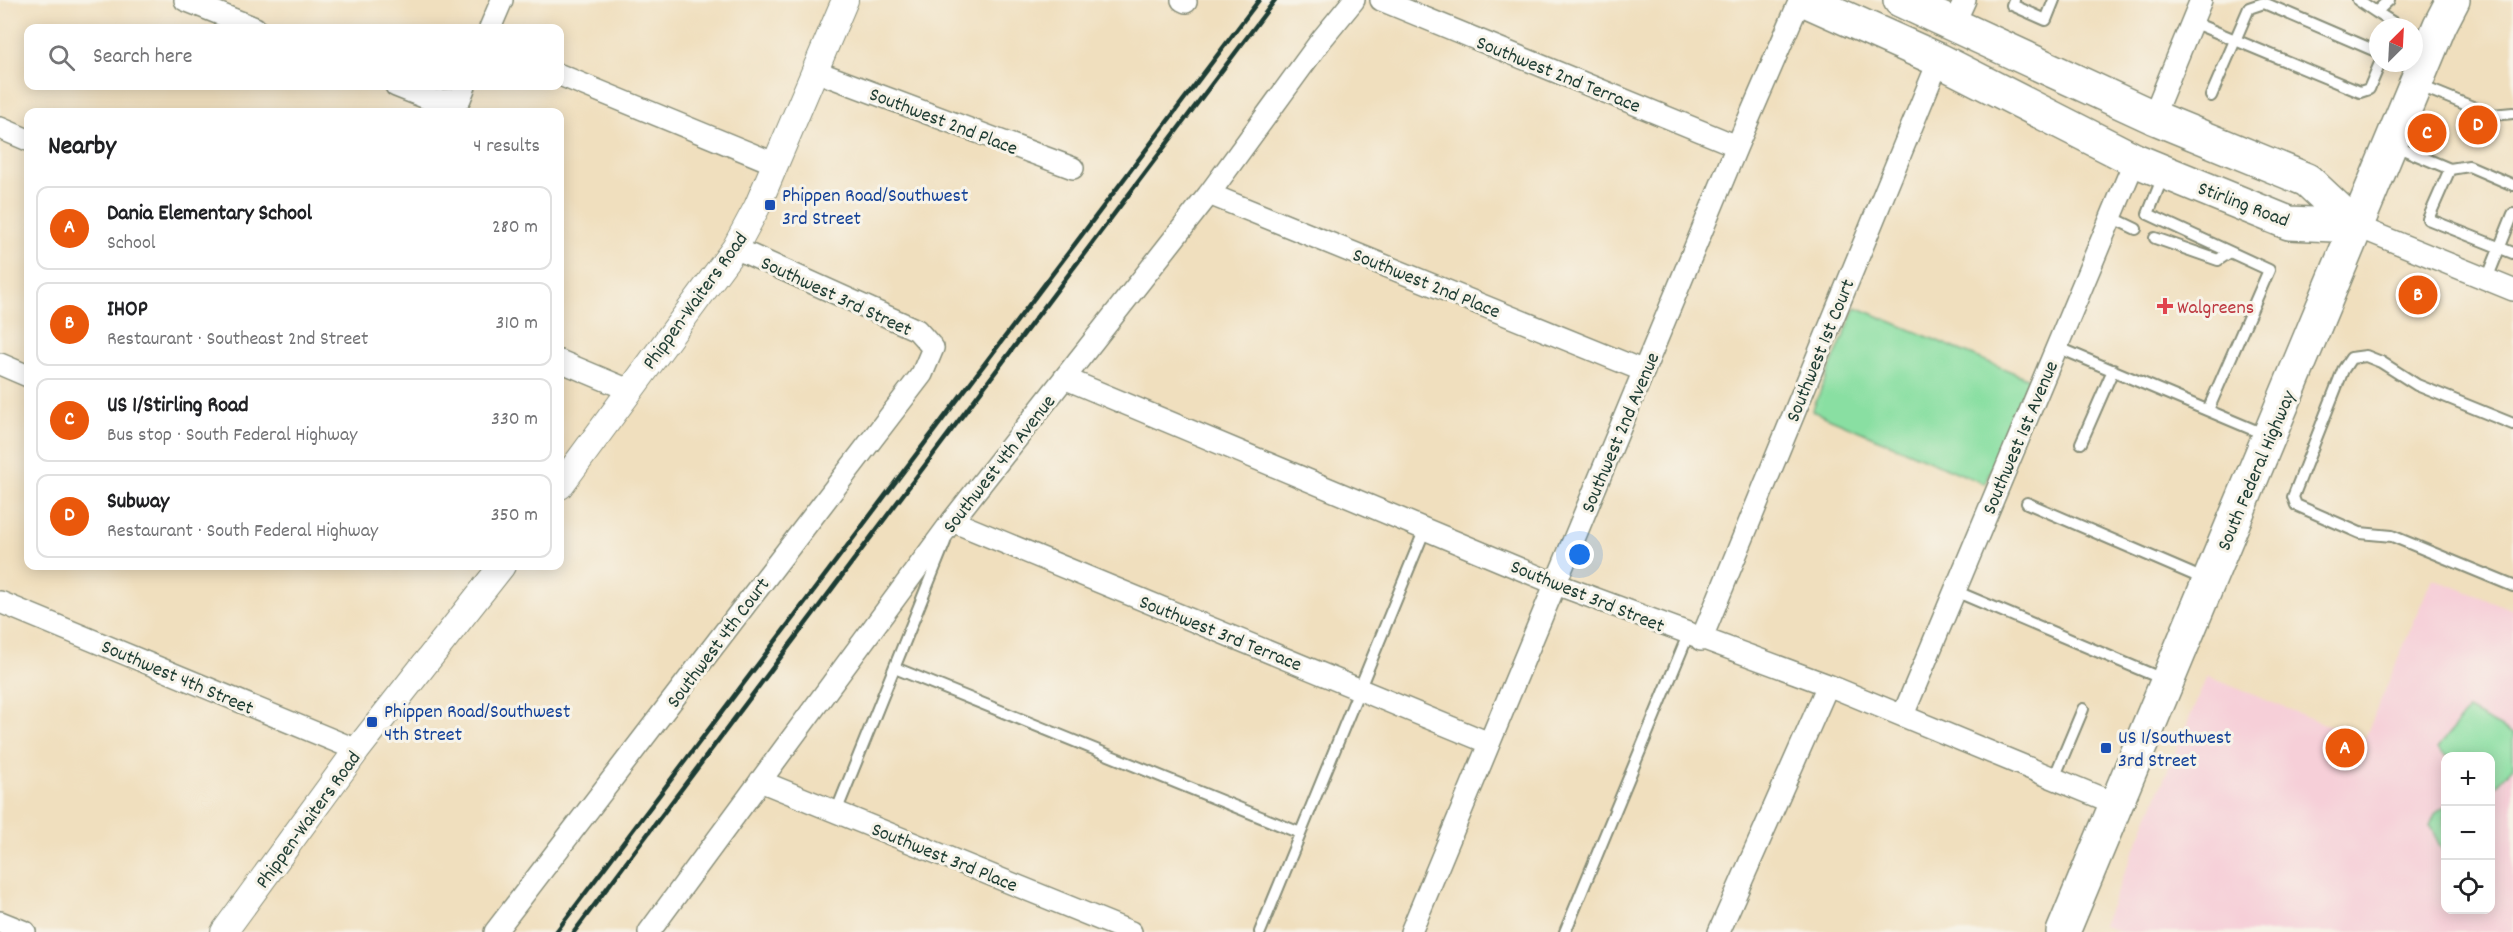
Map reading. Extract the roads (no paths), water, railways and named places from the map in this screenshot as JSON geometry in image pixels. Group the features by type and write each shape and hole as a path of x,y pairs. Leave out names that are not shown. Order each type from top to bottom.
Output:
{"main road":[{"name":"Stirling Road","path":"1803,0 1939,60 2135,160 2289,223 2356,226"},
{"path":"1900,0 1959,12 2153,117 2307,180 2356,226"},
{"name":"South Federal Highway","path":"2423,56 2449,2"},
{"name":"South Federal Highway","path":"2068,930 2116,804 2391,144 2417,72"}],"street":[{"path":"185,0 245,24"},
{"path":"492,24 502,0"},
{"name":"Phippen-Waiters Road","path":"564,480 735,248 758,207 844,0"},
{"name":"Southwest 4th Avenue","path":"649,932 952,522 1209,194 1322,39 1354,0"},
{"name":"Southwest 2nd Terrace","path":"1381,0 1737,146"},
{"name":"Southwest 2nd Avenue","path":"1411,932 1737,146 1803,0"},
{"path":"2153,117 2201,0"},
{"name":"Southwest 1st Court","path":"1695,637 1939,60"},
{"name":"Southwest 2nd Place","path":"814,71 1073,168"},
{"path":"564,77 776,164"},
{"path":"406,90 434,101 463,92"},
{"path":"0,128 24,138"},
{"name":"Southwest 1st Avenue","path":"1903,715 2135,160"},
{"name":"Southwest 2nd Place","path":"1209,194 1644,371"},
{"path":"2356,226 2513,290"},
{"name":"Southwest 3rd Street","path":"735,248 917,330 933,348"},
{"name":"Southwest 4th Court","path":"495,932 922,374 933,348"},
{"path":"564,363 629,390"},
{"path":"0,364 24,374"},
{"name":"Southwest 3rd Street","path":"1064,378 1556,584 1828,685 2116,804"},
{"name":"Southwest 3rd Terrace","path":"952,522 1489,743"},
{"name":"Phippen-Waiters Road","path":"225,932 357,750 495,570"},
{"name":"Southwest 4th Street","path":"0,602 357,750"},
{"path":"1719,932 1828,685"},
{"name":"Southwest 3rd Place","path":"760,781 1131,932"},
{"path":"0,922 25,932"}],"lane":[{"path":"2014,0 2012,5 2046,20 2054,0"},
{"path":"2358,0 2386,18"},
{"path":"2376,12 2389,0"},
{"path":"2211,96 2249,8 2264,3 2369,48"},
{"path":"2192,22 2360,93 2369,89 2376,72"},
{"path":"2423,62 2492,115 2513,113"},
{"path":"2391,144 2450,169 2469,166 2513,185"},
{"path":"2450,169 2428,219 2513,253"},
{"path":"2165,172 2148,214 2269,270 2208,410"},
{"path":"2487,279 2513,214"},
{"path":"2111,217 2136,229"},
{"path":"2155,238 2218,260 2230,252"},
{"path":"2057,346 2269,436"},
{"path":"2513,424 2417,386 2381,362 2366,356 2351,358 2343,370 2293,497 2296,505 2360,533 2392,536 2513,586"},
{"path":"2081,443 2113,370"},
{"path":"2027,504 2208,581"},
{"path":"836,812 952,522"},
{"path":"1260,932 1425,529"},
{"path":"1955,591 2167,681"},
{"path":"1565,932 1695,637"},
{"path":"895,668 1300,832"},
{"path":"2054,778 2083,709"}],"railway":[{"path":"556,932 1259,0"},
{"path":"574,932 1275,0"}],"place":[{"name":"Subway","path":"2478,125"},
{"name":"US 1/Stirling Road","path":"2427,133"},
{"name":"Phippen Road/Southwest 3rd Street","path":"770,205"},
{"name":"IHOP","path":"2418,295"},
{"name":"Walgreens","path":"2165,306"},
{"name":"Phippen Road/Southwest 4th Street","path":"372,722"},
{"name":"US 1/Southwest 3rd Street","path":"2106,748"},
{"name":"Dania Elementary School","path":"2345,748"}]}
